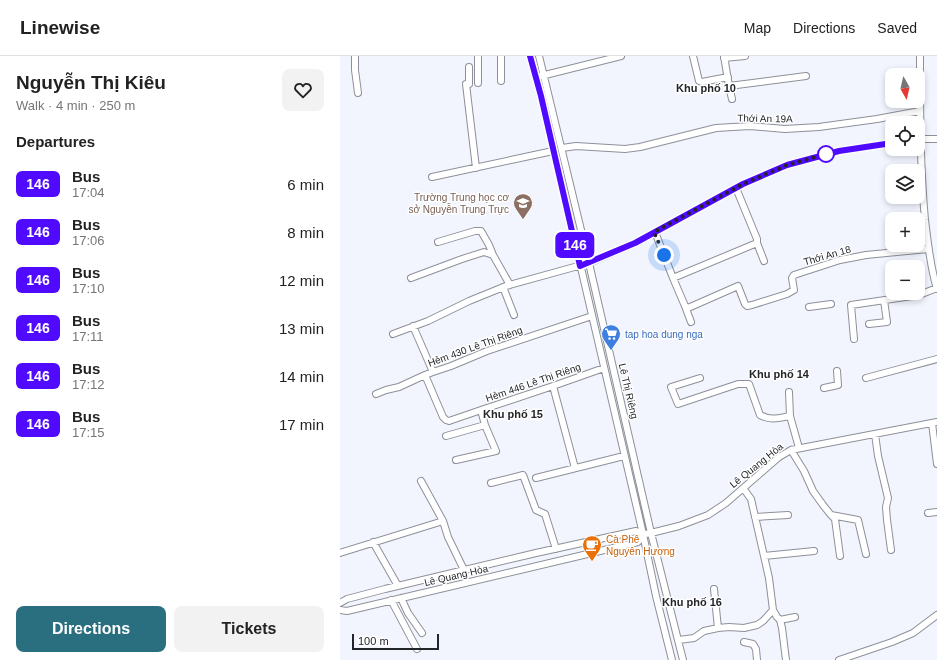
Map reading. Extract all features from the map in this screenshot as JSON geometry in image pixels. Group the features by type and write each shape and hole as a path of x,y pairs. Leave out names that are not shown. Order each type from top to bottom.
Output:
{"street":[{"path":"355,56 358,93"},
{"path":"478,56 478,83"},
{"path":"501,56 501,81"},
{"name":"Lê Thị Riêng","path":"530,56 672,660"},
{"name":"Lê Thị Riêng","path":"539,56 562,148 651,533 683,660"},
{"path":"536,78 621,56"},
{"path":"693,56 699,82 728,77"},
{"path":"732,99 724,57 745,56"},
{"path":"920,56 920,116"},
{"path":"469,67 467,84 476,168"},
{"path":"730,86 806,76"},
{"name":"Thới An 19A","path":"562,148 576,146 625,149 640,147 716,128 750,126 785,129 820,127 877,120 920,111"},
{"path":"925,138 937,139"},
{"path":"393,334 428,321 469,301 503,287 589,263 635,243 743,184 787,165 839,151 885,144"},
{"path":"432,177 553,151"},
{"path":"854,339 851,305 918,295 937,289 928,249 920,156"},
{"path":"736,188 757,239 757,243 764,261"},
{"path":"438,242 475,230 481,231 510,285"},
{"path":"654,232 685,306 690,322"},
{"path":"673,278 757,243"},
{"name":"Thới An 18","path":"685,306 688,308 738,286 745,304 747,306 752,305 787,294 794,290 792,278 794,275 840,260 866,254 928,249"},
{"path":"411,278 484,252 493,255"},
{"path":"503,287 514,315"},
{"path":"869,324 887,322 884,300"},
{"path":"809,306 831,304"},
{"name":"Hẻm 430 Lê Thị Riêng","path":"481,410 449,421 446,420 443,417 426,375 488,351 592,316"},
{"path":"413,326 433,372"},
{"path":"866,378 937,359"},
{"name":"Hẻm 446 Lê Thị Riêng","path":"456,460 496,451 481,410 604,368"},
{"path":"824,388 838,385 837,371"},
{"path":"376,394 399,387 426,375"},
{"path":"700,378 671,387 678,404 738,384 749,384 760,415 766,418 776,419 790,416"},
{"path":"553,386 574,468"},
{"path":"789,392 790,416 799,448"},
{"path":"934,422 937,464"},
{"name":"Lê Quang Hòa","path":"340,603 347,599 398,586 556,549 636,531 643,534 679,526 708,515 726,503 779,457 791,450 934,422"},
{"path":"446,436 486,425"},
{"path":"875,434 878,456 888,498 886,507 891,550"},
{"path":"791,450 813,491 835,519 840,556"},
{"path":"536,478 624,456"},
{"path":"491,483 523,475 536,510 545,514 556,549"},
{"path":"421,481 443,522 448,537 464,570"},
{"path":"743,488 751,499 769,578 773,610 780,620 782,628 786,660"},
{"path":"928,513 937,512"},
{"path":"755,517 788,515"},
{"path":"831,515 858,520 866,554"},
{"path":"340,553 443,522"},
{"name":"Lê Quang Hòa","path":"340,610 347,611 638,542 643,534"},
{"path":"373,542 398,586"},
{"path":"764,556 814,551"},
{"path":"714,588 718,628"},
{"path":"401,598 408,613 422,634"},
{"path":"391,600 417,649"},
{"path":"678,640 694,638 704,631 718,628 744,628 757,625 773,610"},
{"path":"839,660 892,642 913,633 937,615"},
{"path":"780,620 795,617"},
{"path":"744,642 753,644 756,649 757,660"}],"bus line":[{"name":"146","path":"530,56 541,96 580,266 635,243 743,184 787,165 839,151 885,144"}],"place":[{"name":"Trường Trung học cơ sở Nguyễn Trung Trực","path":"523,220"},
{"name":"tap hoa dung nga","path":"611,351"},
{"name":"Cà Phê Nguyên Hương","path":"592,562"}],"district":[{"name":"Khu phố 10","path":"706,88"},
{"name":"Khu phố 14","path":"779,374"},
{"name":"Khu phố 15","path":"513,414"},
{"name":"Khu phố 16","path":"692,602"}],"route":[{"path":"664,255 654,232 743,184 787,165 830,153 826,154"}]}
